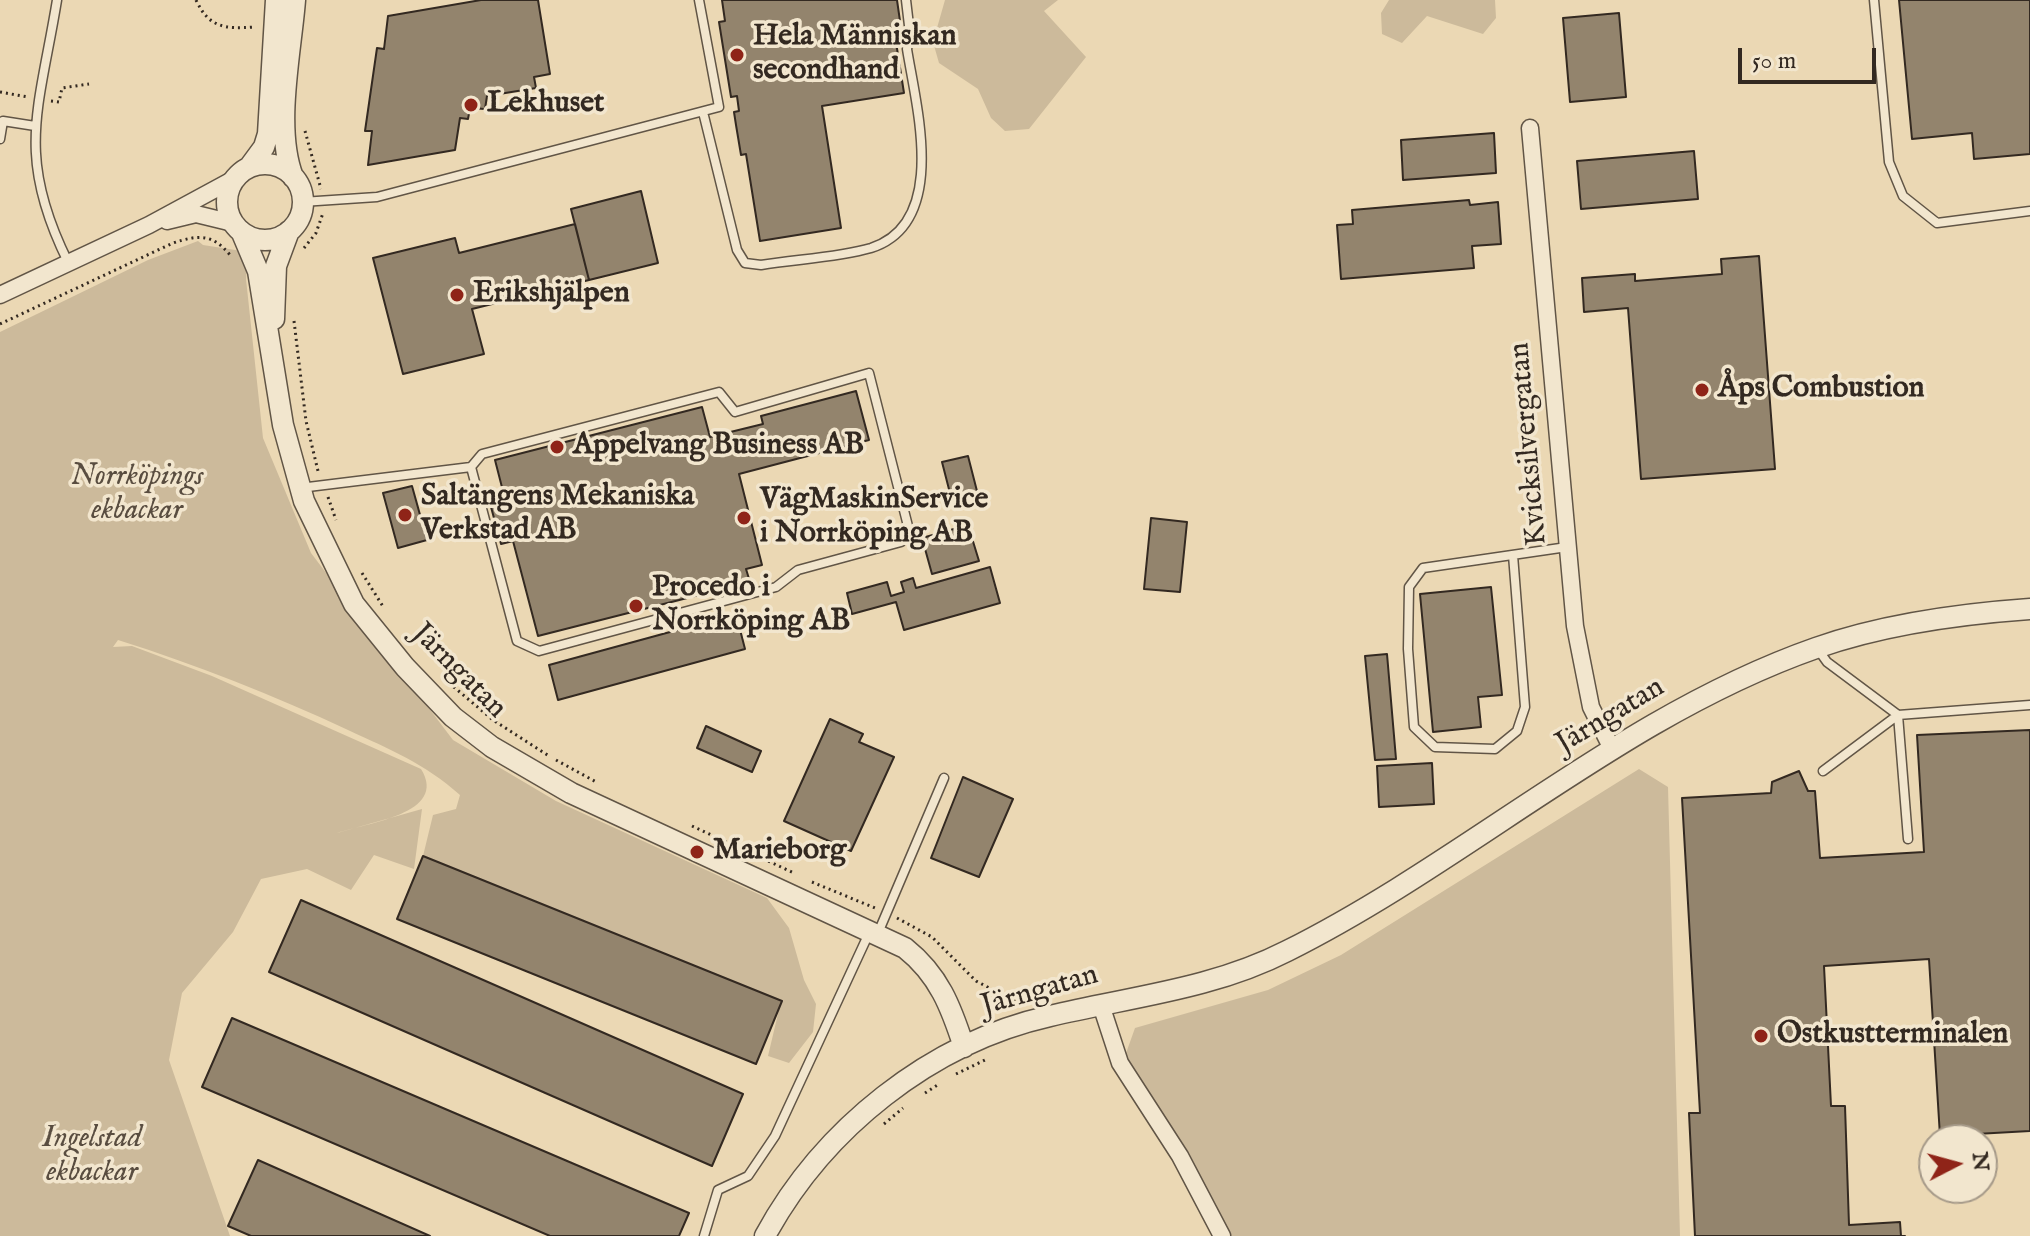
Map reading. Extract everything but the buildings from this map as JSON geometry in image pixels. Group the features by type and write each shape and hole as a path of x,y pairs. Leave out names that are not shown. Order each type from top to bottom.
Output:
{"street":[{"path":"238,228 227,209 227,193 264,147 268,134 276,0"},
{"path":"149,225 196,214 266,240 289,231 313,202 293,177 288,163 285,125 295,0"},
{"name":"Kvicksilvergatan","path":"1530,128 1567,547 1582,673 1591,707 1612,749"},
{"path":"0,295 149,225 242,172 273,165 293,177"},
{"name":"Järngatan","path":"238,228 252,249 258,271 283,425 300,488 322,542 354,604 405,667 453,717 492,747 571,793 905,948 930,971 952,1010 964,1047 1026,1022 1226,977 1286,952 1350,917 1612,749 1703,697 1817,648 1960,616 2030,609"},
{"name":"Järngatan","path":"273,359 276,266 289,231"},
{"path":"1101,1005 1120,1063 1180,1156 1222,1236"},
{"path":"765,1236 784,1200 814,1162 848,1128 898,1086 964,1047"}],"lane":[{"path":"57,0 35,126 34,157 41,200 68,262"},
{"path":"313,202 377,197 719,107 699,0"},
{"path":"703,112 737,250 745,263 761,265 871,247 889,239 904,222 917,198 925,166 907,49 910,34 906,0"},
{"path":"1874,0 1889,162 1903,196 1937,223 2030,211"},
{"path":"0,139 3,121 35,126"},
{"path":"300,488 471,467 482,454 719,392 735,412 869,373 909,530 901,542 798,570 776,587 539,651 517,641 471,467"},
{"path":"1513,555 1525,707 1517,731 1495,749 1435,747 1414,727 1408,649 1409,587 1423,568 1567,547"},
{"path":"1817,648 1827,662 1898,715 1908,839"},
{"path":"1823,771 1898,715 2030,705"},
{"path":"704,1236 718,1190 748,1176 775,1136 886,913 944,778"}],"path":[{"path":"196,0 208,21 215,25 276,26"},
{"path":"299,256 320,223 313,202 304,119"},
{"path":"0,324 197,235 213,239 237,264 258,271"},
{"path":"293,313 306,421 338,526"},
{"path":"360,570 387,612"},
{"path":"449,683 493,720 602,785"},
{"path":"691,825 798,875"},
{"path":"811,882 886,913 932,937 976,981 1018,1001 1026,1022"}],"green space":[{"path":"945,0 1058,0 1044,11 1086,57 1029,129 1005,131 991,118 978,89 939,63 933,42"},
{"path":"1389,0 1495,0 1496,18 1483,34 1427,16 1402,43 1382,34 1381,13"},
{"name":"Norrköpings ekbackar","path":"198,241 203,245 248,252 246,279 263,438 311,553 453,740 556,801 767,898 789,928 804,980 816,1004 813,1032 789,1063 768,1056 781,1001 423,856 433,815 456,809 460,795 420,766 379,744 263,693 118,640 113,647 132,646 212,676 421,769 427,784 424,797 414,806 389,818 422,809 414,869 374,855 351,890 307,869 261,879 233,932 182,993 169,1060 230,1236 0,1236 0,332 148,260"},
{"path":"1639,769 1668,787 1680,1236 1230,1236 1189,1153 1125,1056 1135,1028 1268,990 1341,955"}],"place":[{"name":"Hela Människan secondhand","path":"737,55"},
{"name":"Lekhuset","path":"471,105"},
{"name":"Erikshjälpen","path":"457,295"},
{"name":"Åps Combustion","path":"1702,390"},
{"name":"Appelvang Business AB","path":"557,447"},
{"name":"Saltängens Mekaniska Verkstad AB","path":"405,515"},
{"name":"VägMaskinService i Norrköping AB","path":"744,518"},
{"name":"Procedo i Norrköping AB","path":"636,606"},
{"name":"Marieborg","path":"697,852"},
{"name":"Ostkustterminalen","path":"1761,1036"}],"park label":[{"name":"Ingelstad ekbackar","path":"92,1157"}]}
